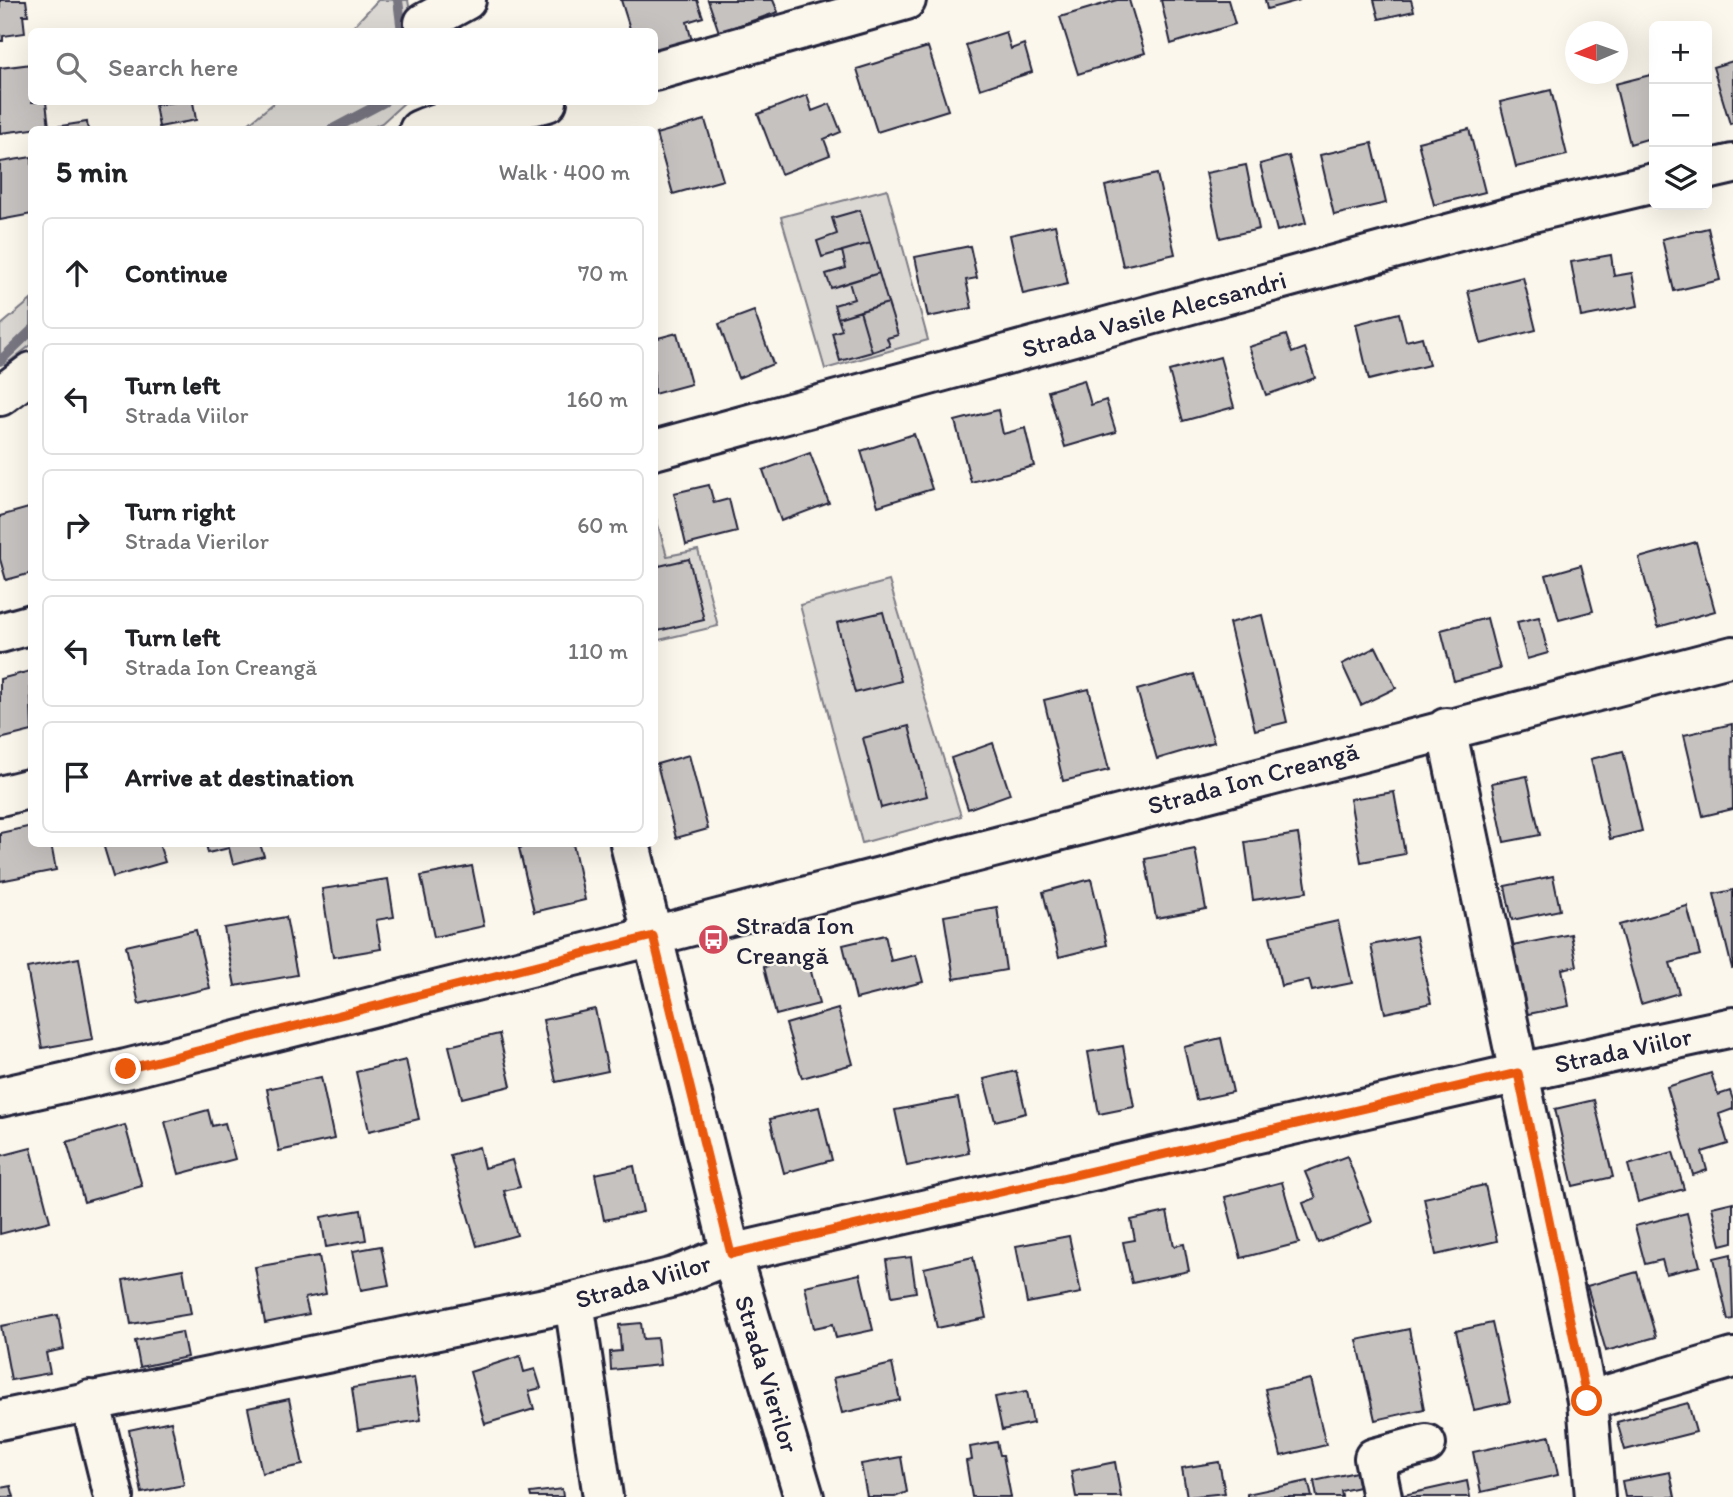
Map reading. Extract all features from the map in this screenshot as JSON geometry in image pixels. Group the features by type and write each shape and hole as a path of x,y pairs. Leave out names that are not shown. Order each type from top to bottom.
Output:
{"street":[{"path":"425,18 466,0"},
{"path":"658,70 906,0"},
{"path":"437,120 532,105"},
{"path":"1712,169 1733,164"},
{"name":"Strada Vasile Alecsandri","path":"658,449 1494,222 1649,184"},
{"path":"0,396 28,375"},
{"path":"0,633 28,625"},
{"name":"Strada Ion Creangă","path":"0,1097 126,1069 653,936 1446,728 1733,656"},
{"path":"1446,728 1587,1401 1595,1497"},
{"path":"0,796 28,789"},
{"name":"Strada Vierilor","path":"631,847 731,1254 804,1497"},
{"name":"Strada Viilor","path":"0,1420 574,1302 674,1277 731,1254 1518,1073 1733,1027"},
{"path":"574,1302 603,1497"},
{"path":"1587,1401 1733,1358"},
{"path":"90,1400 114,1497"},
{"path":"1382,1497 1374,1458 1426,1444"}],"shaded area":[{"path":"378,0 408,0 413,28 352,28"},
{"path":"271,105 402,105 376,126 246,126"},
{"path":"887,189 928,340 825,369 781,217"},
{"path":"28,303 28,347 5,365 0,357 0,326"},
{"path":"658,525 667,556 698,550 718,626 658,640"},
{"path":"889,581 961,816 862,843 800,605"}],"building":[{"path":"0,0 26,0 28,15 23,15 25,33 3,36 3,41 0,41"},
{"path":"621,0 697,0 703,17 687,22 692,41 658,52 658,28 630,28"},
{"path":"708,0 773,0 778,12 719,32"},
{"path":"1117,0 1129,0 1145,53 1078,74 1060,17"},
{"path":"1161,0 1228,0 1235,24 1171,44"},
{"path":"1265,0 1300,0 1267,9"},
{"path":"1374,0 1411,0 1414,11 1379,19"},
{"path":"1006,32 1011,49 1024,44 1032,72 980,89 966,45"},
{"path":"928,47 948,110 877,132 857,69"},
{"path":"1733,61 1733,123 1730,124 1713,67"},
{"path":"28,64 28,105 46,105 49,126 28,126 28,130 0,133 0,68"},
{"path":"1649,75 1649,138 1630,144 1615,84 1628,84 1628,81"},
{"path":"1551,90 1567,155 1516,167 1500,102"},
{"path":"807,95 812,111 830,104 841,132 824,139 830,155 781,174 758,114"},
{"path":"155,105 194,105 196,120 159,126"},
{"path":"705,120 723,180 673,194 658,133"},
{"path":"87,122 88,126 61,126"},
{"path":"1469,129 1485,192 1434,205 1418,142"},
{"path":"1372,143 1386,203 1334,215 1320,155"},
{"path":"1289,156 1306,223 1277,231 1260,164"},
{"path":"28,158 28,215 0,220 0,162"},
{"path":"1246,165 1259,229 1220,238 1206,173"},
{"path":"1157,174 1175,254 1123,266 1105,186"},
{"path":"860,210 870,243 822,257 817,241 837,234 832,218"},
{"path":"1055,225 1068,284 1023,294 1010,235"},
{"path":"1708,228 1720,280 1674,291 1662,239"},
{"path":"870,243 879,273 831,288 826,274 846,268 842,251"},
{"path":"970,246 977,278 966,280 972,308 928,317 915,257"},
{"path":"1611,255 1614,276 1632,273 1638,306 1581,317 1571,262"},
{"path":"879,273 888,303 838,318 834,305 854,299 849,282"},
{"path":"1523,277 1536,330 1481,344 1468,291"},
{"path":"888,303 898,335 887,338 890,346 872,352 860,311"},
{"path":"754,311 773,364 738,378 719,324"},
{"path":"860,311 872,352 840,361 832,333 842,330 838,318"},
{"path":"1399,313 1406,341 1422,337 1429,365 1369,380 1356,324"},
{"path":"677,333 691,384 658,393 658,338"},
{"path":"1286,335 1292,353 1305,348 1315,378 1266,395 1249,347"},
{"path":"1220,357 1234,407 1183,421 1169,371"},
{"path":"1084,380 1091,405 1106,400 1116,432 1065,447 1048,391"},
{"path":"998,410 1003,434 1025,428 1034,466 971,482 955,421"},
{"path":"914,434 932,489 878,506 861,451"},
{"path":"810,453 829,503 781,521 763,470"},
{"path":"709,485 714,503 729,499 737,532 686,545 674,493"},
{"path":"28,508 28,574 6,580 0,559 0,516"},
{"path":"1696,542 1715,611 1658,627 1639,558"},
{"path":"689,559 704,620 658,631 658,562 659,566"},
{"path":"1581,565 1593,611 1559,620 1546,575"},
{"path":"883,612 901,681 855,693 837,623"},
{"path":"1262,615 1287,722 1255,730 1229,623"},
{"path":"1539,617 1548,653 1527,659 1517,622"},
{"path":"1487,618 1500,669 1454,681 1441,630"},
{"path":"1376,647 1396,688 1361,705 1342,664"},
{"path":"28,672 28,732 0,739 0,679"},
{"path":"1194,674 1214,742 1157,759 1137,690"},
{"path":"1089,689 1109,770 1063,781 1044,700"},
{"path":"1732,724 1733,809 1703,816 1684,735"},
{"path":"909,726 927,796 881,808 863,738"},
{"path":"993,743 1010,794 968,809 951,758"},
{"path":"1623,751 1642,831 1610,839 1591,759"},
{"path":"689,755 708,829 676,838 658,764"},
{"path":"1527,776 1540,835 1504,842 1492,783"},
{"path":"1394,792 1405,854 1361,862 1350,799"},
{"path":"28,827 28,847 52,847 56,870 0,881 0,833"},
{"path":"1298,834 1307,892 1253,900 1245,842"},
{"path":"104,847 160,847 165,862 113,877"},
{"path":"207,847 261,847 264,856 233,864 229,848 208,853"},
{"path":"574,847 585,900 534,912 519,848"},
{"path":"1195,849 1206,909 1156,918 1145,859"},
{"path":"472,866 484,926 434,937 421,876"},
{"path":"1553,876 1560,910 1512,920 1505,886"},
{"path":"388,879 394,917 376,920 381,949 333,957 322,889"},
{"path":"1091,879 1107,945 1059,957 1043,892"},
{"path":"1733,890 1733,968 1732,968 1714,894"},
{"path":"1687,906 1700,955 1670,963 1679,993 1641,1004 1619,925"},
{"path":"997,907 1006,970 954,979 944,916"},
{"path":"286,917 297,975 235,986 224,928"},
{"path":"1338,921 1352,983 1312,991 1309,980 1281,986 1270,936"},
{"path":"196,930 210,988 139,1004 126,946"},
{"path":"1571,934 1577,966 1562,969 1569,1006 1518,1016 1503,948"},
{"path":"885,935 891,961 916,955 923,982 856,999 843,945"},
{"path":"1416,936 1431,1003 1385,1013 1371,945"},
{"path":"807,955 819,1004 776,1015 764,967"},
{"path":"79,958 93,1039 42,1048 27,968"},
{"path":"595,1009 608,1071 556,1082 543,1020"},
{"path":"838,1009 853,1064 802,1078 786,1024"},
{"path":"499,1034 511,1086 462,1098 449,1046"},
{"path":"1221,1038 1233,1092 1196,1100 1184,1047"},
{"path":"1123,1046 1134,1107 1099,1114 1088,1052"},
{"path":"406,1060 419,1119 369,1131 356,1072"},
{"path":"1016,1071 1026,1113 995,1121 984,1079"},
{"path":"1711,1073 1718,1095 1730,1091 1733,1100 1733,1109 1719,1114 1728,1144 1702,1152 1707,1170 1693,1175 1667,1087"},
{"path":"321,1077 334,1139 279,1151 267,1089"},
{"path":"958,1098 969,1153 907,1166 895,1110"},
{"path":"1594,1100 1613,1177 1573,1186 1555,1109"},
{"path":"819,1107 832,1160 784,1173 770,1119"},
{"path":"208,1110 212,1126 225,1123 235,1159 179,1174 165,1122"},
{"path":"125,1125 142,1186 84,1202 67,1142"},
{"path":"479,1147 484,1168 512,1160 520,1187 504,1191 517,1235 477,1246 450,1155"},
{"path":"31,1148 50,1221 0,1234 0,1156"},
{"path":"1673,1152 1684,1189 1638,1202 1628,1165"},
{"path":"1347,1156 1372,1222 1318,1243 1303,1203 1316,1198 1305,1172"},
{"path":"634,1166 643,1212 604,1220 595,1174"},
{"path":"1282,1182 1299,1243 1241,1258 1225,1197"},
{"path":"1485,1185 1497,1241 1436,1255 1424,1198"},
{"path":"1733,1202 1733,1242 1721,1245 1712,1207"},
{"path":"361,1210 366,1240 326,1247 321,1217"},
{"path":"1167,1212 1174,1246 1184,1244 1189,1271 1132,1283 1123,1242 1135,1240 1131,1220"},
{"path":"1687,1213 1700,1266 1666,1274 1662,1260 1645,1264 1635,1226"},
{"path":"1069,1236 1081,1293 1027,1303 1016,1246"},
{"path":"381,1246 389,1285 361,1290 353,1251"},
{"path":"1731,1254 1733,1319 1728,1320 1714,1258"},
{"path":"319,1256 326,1294 305,1298 309,1314 265,1323 255,1267"},
{"path":"911,1257 916,1292 892,1296 886,1260"},
{"path":"973,1257 986,1318 937,1328 924,1268"},
{"path":"183,1269 191,1314 131,1324 123,1280"},
{"path":"1637,1272 1656,1337 1606,1351 1587,1286"},
{"path":"860,1274 873,1330 836,1338 833,1324 814,1328 805,1286"},
{"path":"58,1315 64,1349 46,1353 50,1373 11,1380 1,1326"},
{"path":"641,1323 643,1339 657,1338 660,1365 611,1370 610,1352 621,1351 619,1325"},
{"path":"1492,1323 1510,1402 1474,1410 1456,1331"},
{"path":"1409,1329 1424,1409 1375,1420 1357,1340"},
{"path":"182,1332 187,1357 140,1367 135,1341"},
{"path":"520,1356 524,1372 535,1369 541,1388 529,1391 534,1409 485,1424 470,1372"},
{"path":"892,1364 900,1400 842,1413 833,1378"},
{"path":"414,1378 421,1420 358,1430 352,1388"},
{"path":"1310,1379 1326,1445 1281,1456 1265,1389"},
{"path":"1027,1391 1033,1423 1002,1430 995,1397"},
{"path":"289,1399 303,1465 262,1473 248,1408"},
{"path":"1688,1403 1696,1432 1625,1450 1617,1422"},
{"path":"171,1421 184,1485 142,1493 129,1430"},
{"path":"1550,1436 1558,1475 1481,1492 1473,1452"},
{"path":"997,1442 1000,1455 1003,1455 1011,1497 972,1497 966,1461 972,1460 970,1447"},
{"path":"901,1457 907,1492 895,1497 867,1497 861,1464"},
{"path":"1115,1462 1121,1497 1076,1497 1071,1471"},
{"path":"1219,1462 1225,1493 1187,1497 1182,1468"},
{"path":"1356,1472 1359,1487 1341,1491 1342,1497 1317,1497 1314,1481"},
{"path":"1670,1472 1675,1497 1625,1497 1622,1481"},
{"path":"1308,1481 1312,1497 1247,1497 1247,1494"},
{"path":"1467,1481 1470,1497 1395,1497"},
{"path":"11,1486 14,1497 0,1497 0,1488"},
{"path":"562,1489 563,1497 531,1497 530,1493"}],"waterway":[{"path":"398,0 402,28"},
{"path":"339,126 378,105"},
{"path":"0,361 28,334"}],"place":[{"name":"Strada Ion Creangă","path":"713,940"}],"route":[{"path":"126,1069 653,936 731,1254 1518,1073 1587,1401"}]}
